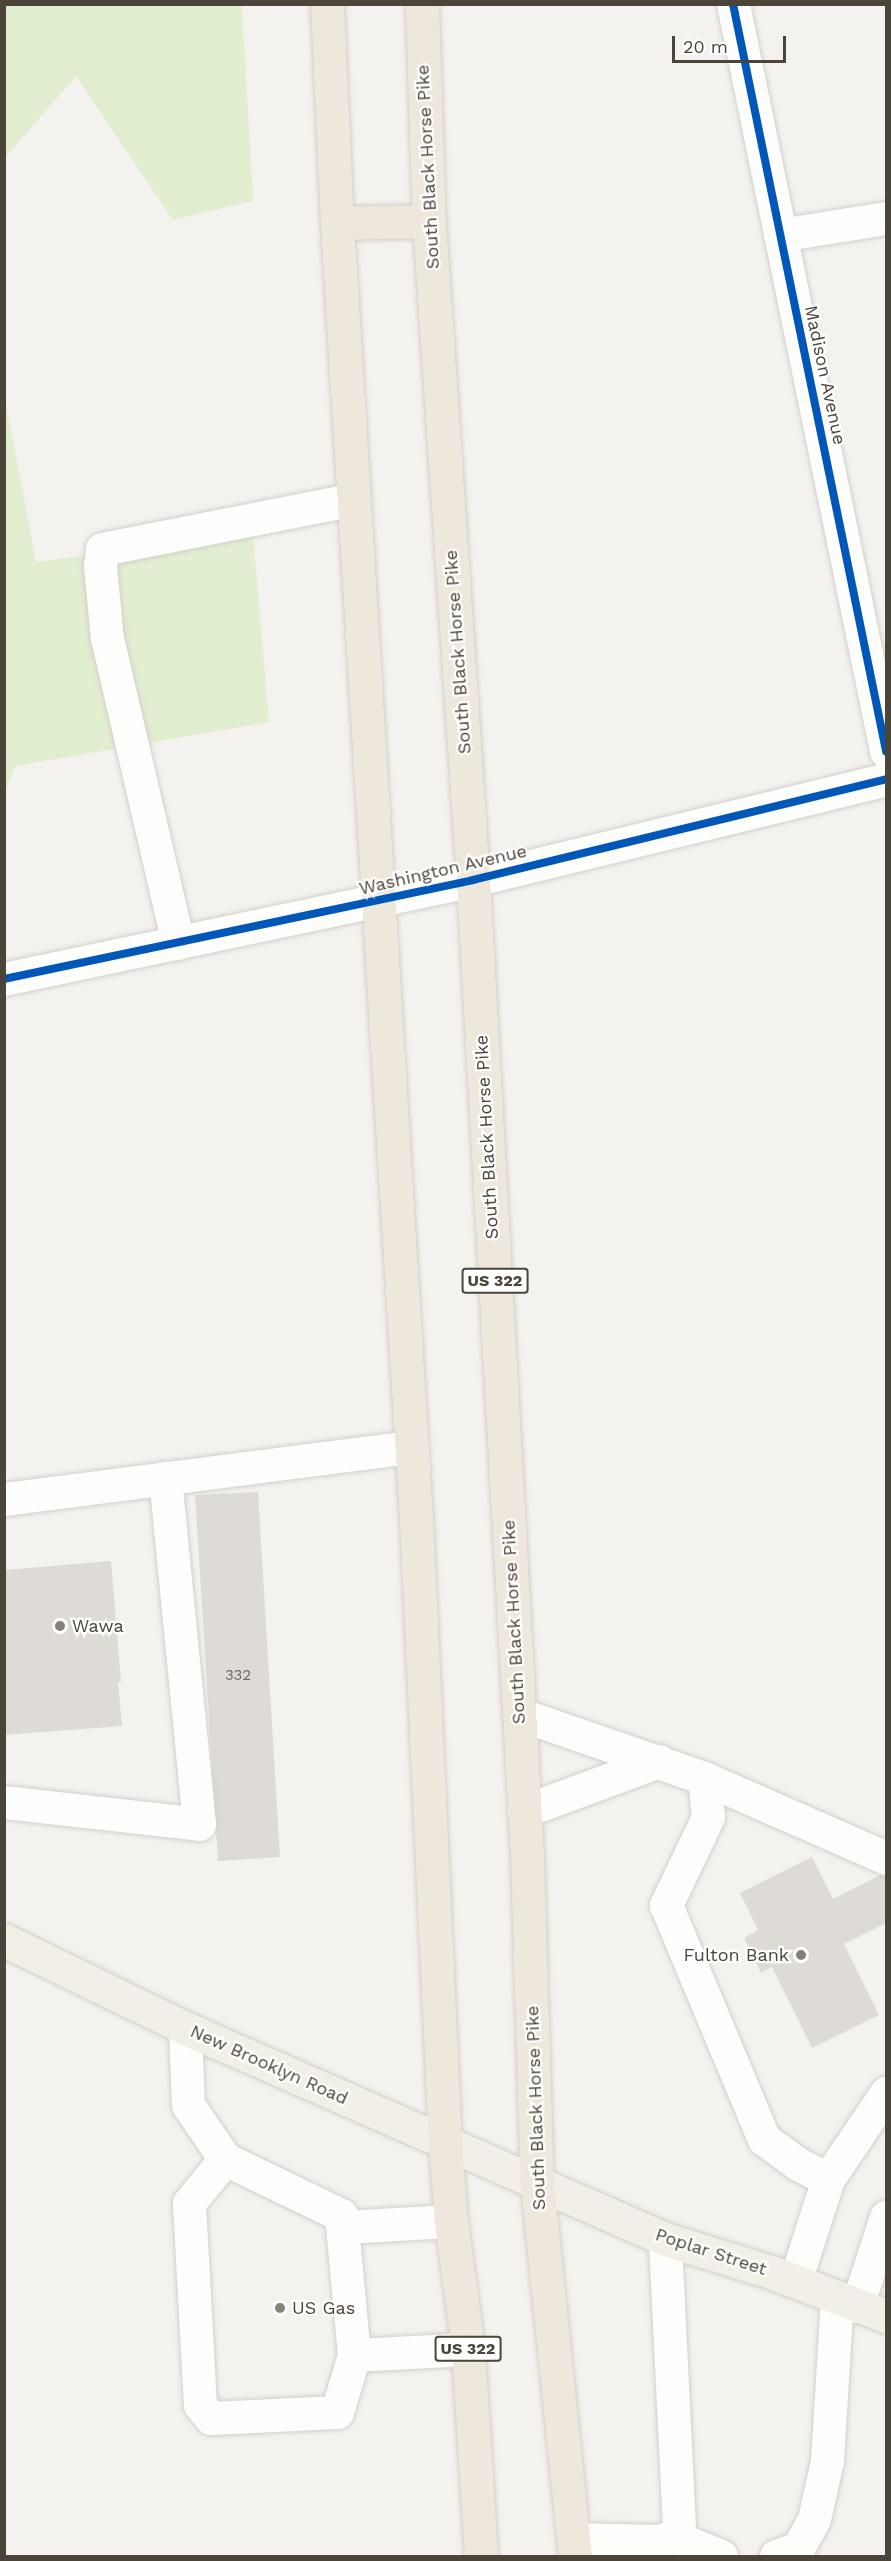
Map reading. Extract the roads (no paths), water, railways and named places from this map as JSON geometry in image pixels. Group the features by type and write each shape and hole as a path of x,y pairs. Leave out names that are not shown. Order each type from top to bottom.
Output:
{"highway":[{"name":"US 322","path":"327,4 337,223 412,1447 445,2143 451,2221 468,2349 481,2556"},
{"name":"South Black Horse Pike","path":"422,4 429,220 473,880 519,1714 537,2183 574,2548"},
{"path":"337,223 429,220"}],"main road":[{"name":"New Brooklyn Road","path":"4,1940 185,2028 537,2183"},
{"name":"Poplar Street","path":"537,2183 665,2239 795,2281 860,2307"}],"street":[{"name":"Madison Avenue","path":"733,4 886,751"},
{"path":"780,235 886,218"},
{"path":"178,943 107,639 100,566 102,549 354,499"},
{"name":"Washington Avenue","path":"4,979 473,880 886,779"},
{"path":"4,1499 412,1447"},
{"path":"4,1802 199,1824 165,1478"},
{"path":"519,1714 704,1778 886,1858"},
{"path":"524,1812 659,1761"},
{"path":"704,1778 708,1817 666,1905 764,2139 798,2164 828,2179"},
{"path":"185,2028 188,2105 225,2159 341,2215 354,2355 337,2412 211,2418 200,2405 189,2203 225,2159"},
{"path":"795,2281 828,2179 886,2093"},
{"path":"776,2556 798,2548 814,2519 860,2307 886,2217"},
{"path":"343,2227 451,2221"},
{"path":"574,2548 660,2541 672,2536 679,2528 665,2239"},
{"path":"354,2355 468,2349"},
{"path":"672,2536 721,2556"}],"place":[{"name":"Wawa","path":"60,1626"},
{"name":"Fulton Bank","path":"801,1955"},
{"name":"US Gas","path":"280,2308"}]}
